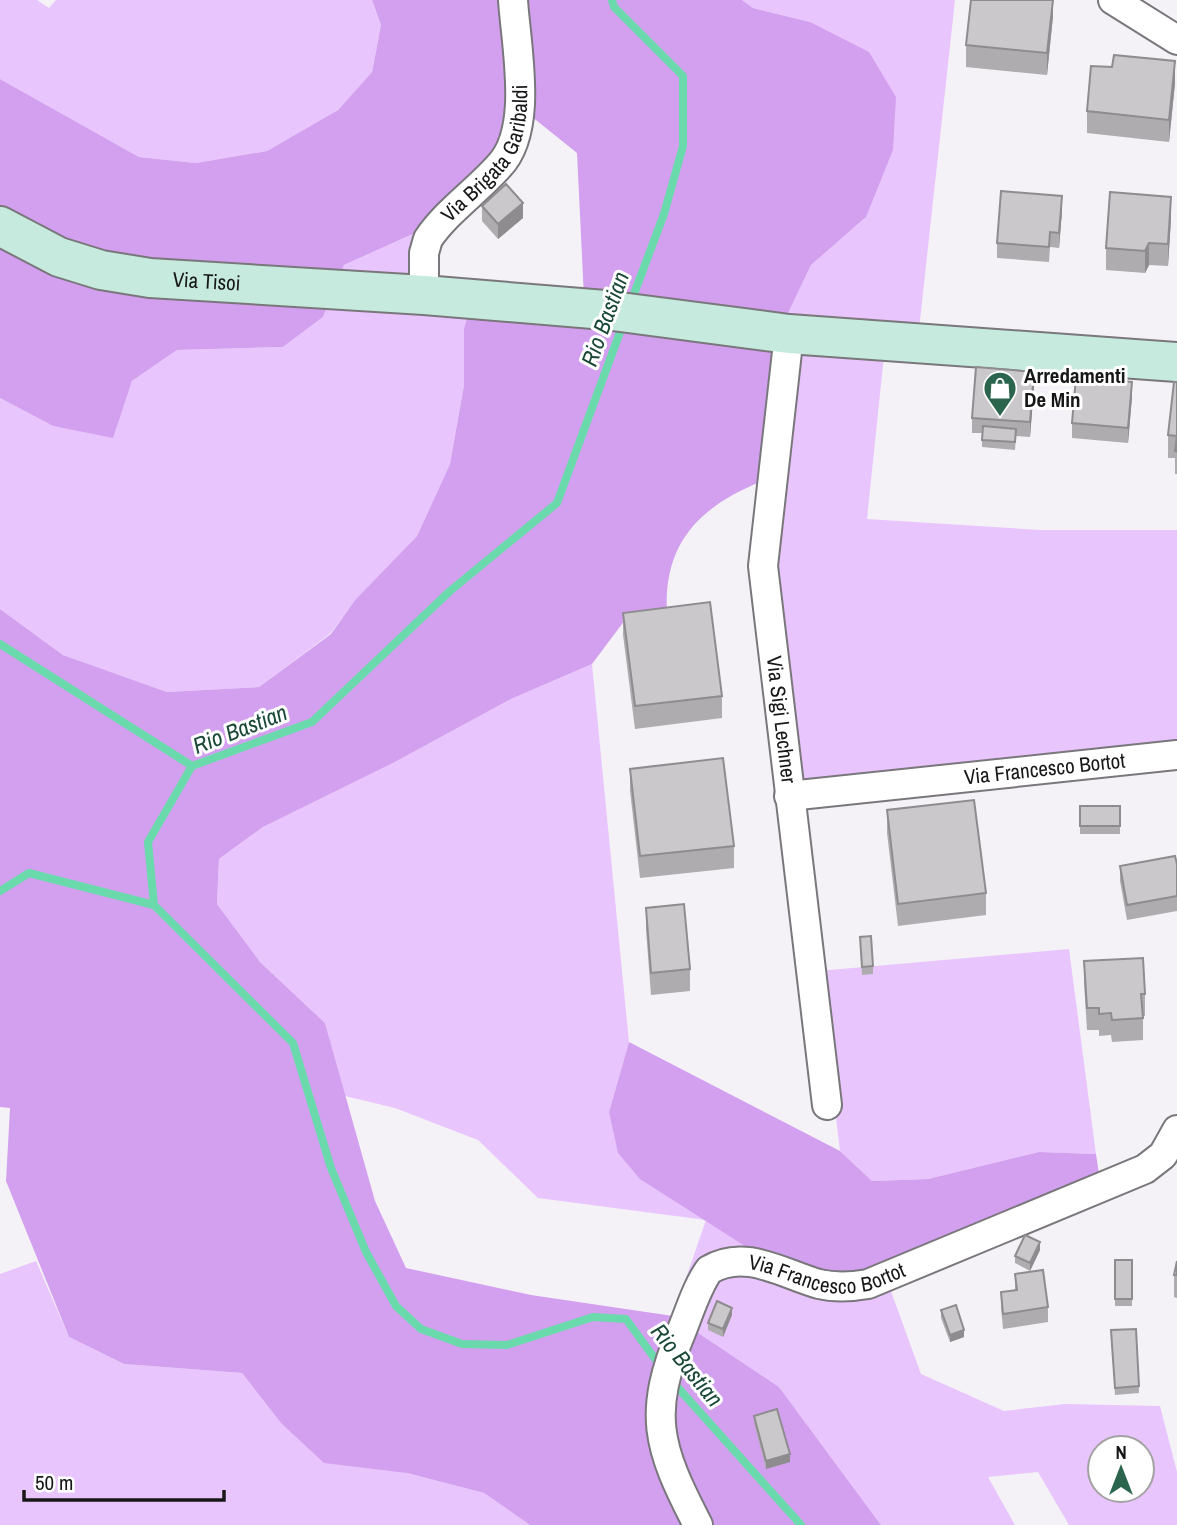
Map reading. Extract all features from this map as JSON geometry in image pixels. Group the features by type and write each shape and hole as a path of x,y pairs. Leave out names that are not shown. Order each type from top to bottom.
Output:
{"street":[{"name":"Via Brigata Garibaldi","path":"424,295 424,253 428,239 500,166 516,139 520,106 513,0"},
{"path":"1113,0 1177,40"},
{"name":"Via Tisoi","path":"0,226 59,257 101,270 150,278 424,295"},
{"path":"424,295 605,310 789,334 1177,362"},
{"name":"Via Sigi Lechner","path":"789,334 762,565 827,1105"},
{"name":"Via Francesco Bortot","path":"789,796 1177,755"},
{"name":"Via Francesco Bortot","path":"698,1525 669,1466 662,1442 659,1414 661,1389 675,1348 704,1277 718,1265 754,1262 821,1284 846,1288 868,1284 1145,1168 1163,1155 1177,1130"}],"shaded area":[{"path":"0,0 37,0 49,8 56,0 372,0 381,25 372,72 338,110 267,151 196,163 139,157 0,79"},
{"path":"372,0 742,0 753,8 810,22 869,52 896,97 893,150 866,217 811,265 782,326 760,482 719,503 689,531 671,567 667,613 628,616 592,664 511,699 393,763 263,827 219,859 217,904 260,962 325,1023 375,1201 406,1268 531,1295 673,1316 779,1387 881,1525 530,1525 484,1493 407,1473 324,1463 281,1423 242,1373 124,1364 69,1337 6,1181 10,1108 0,1107 0,609 63,655 167,692 259,687 331,634 355,600 417,536 450,464 464,385 464,328 474,295 584,298 577,153 531,116 426,228 344,265 323,317 283,347 177,350 132,381 113,438 53,426 0,398 0,79 139,157 196,163 267,151 338,110 372,72 381,25"},
{"path":"742,0 955,0 917,348 885,346 867,519 1041,530 1177,530 1177,754 782,800 757,571 782,326 811,265 866,217 810,22 753,8"},
{"path":"426,228 410,293 474,295 464,328 464,385 450,464 417,536 355,600 331,633 259,687 167,692 63,655 0,609 0,398 53,426 112,437 132,381 177,350 283,347 323,317 344,265"},
{"path":"592,664 629,1042 609,1112 888,1283 921,1374 1004,1411 1065,1404 1160,1406 1177,1472 1177,1525 1069,1525 1038,1472 988,1477 1015,1525 881,1525 779,1387 673,1316 706,1220 538,1198 478,1140 395,1108 345,1096 325,1023 260,962 217,904 219,859 263,827 393,763 511,699"},
{"path":"1069,949 1096,1154 1039,1152 928,1179 872,1181 840,1151 818,971"},
{"path":"629,1042 840,1151 872,1181 928,1179 1039,1152 1096,1154 1102,1194 812,1289 640,1179 618,1153 609,1112"},
{"path":"36,1261 69,1337 124,1364 242,1373 281,1423 407,1473 484,1493 530,1525 0,1525 0,1274"}],"building":[{"path":"971,0 1053,0 1047,53 966,45"},
{"path":"1114,55 1175,61 1169,120 1087,111 1091,66 1112,67"},
{"path":"506,184 523,203 498,224 482,206"},
{"path":"1001,191 1062,196 1059,233 1050,232 1049,247 997,243"},
{"path":"1110,192 1171,197 1168,244 1149,243 1145,251 1106,248"},
{"path":"976,367 1034,372 1030,422 972,418"},
{"path":"1076,377 1132,382 1128,428 1072,423"},
{"path":"1174,382 1177,382 1177,436 1168,435"},
{"path":"983,426 1016,429 1015,442 982,440"},
{"path":"710,602 722,696 635,706 623,613"},
{"path":"723,758 734,846 640,856 630,769"},
{"path":"974,800 986,893 898,904 887,810"},
{"path":"1080,806 1120,806 1120,826 1080,826"},
{"path":"1175,856 1177,896 1127,905 1120,866"},
{"path":"684,904 690,969 651,973 646,908"},
{"path":"871,936 873,966 862,967 860,937"},
{"path":"1143,958 1143,1018 1112,1020 1111,1013 1099,1014 1099,1008 1087,1008 1084,961"},
{"path":"1025,1235 1040,1242 1030,1263 1015,1256"},
{"path":"1115,1260 1132,1260 1132,1299 1115,1299"},
{"path":"1043,1270 1048,1307 1003,1314 1001,1292 1017,1290 1015,1274"},
{"path":"717,1301 732,1308 723,1329 708,1323"},
{"path":"956,1305 964,1330 950,1335 941,1310"},
{"path":"1136,1329 1139,1386 1115,1388 1111,1330"},
{"path":"777,1409 790,1454 766,1461 754,1416"}],"waterway":[{"name":"Rio Bastian","path":"612,0 614,7 683,76 683,146 664,214 631,302"},
{"name":"Rio Bastian","path":"623,324 557,503 450,591 312,722 192,766 148,842 154,905 293,1043 331,1168 366,1252 396,1306 421,1329 462,1344 507,1345 593,1317 626,1319 661,1367"},
{"path":"0,644 192,766"},
{"path":"0,891 29,873 154,905"},
{"name":"Rio Bastian","path":"671,1380 801,1525"}],"place":[{"name":"Arredamenti De Min","path":"1000,418"}]}
